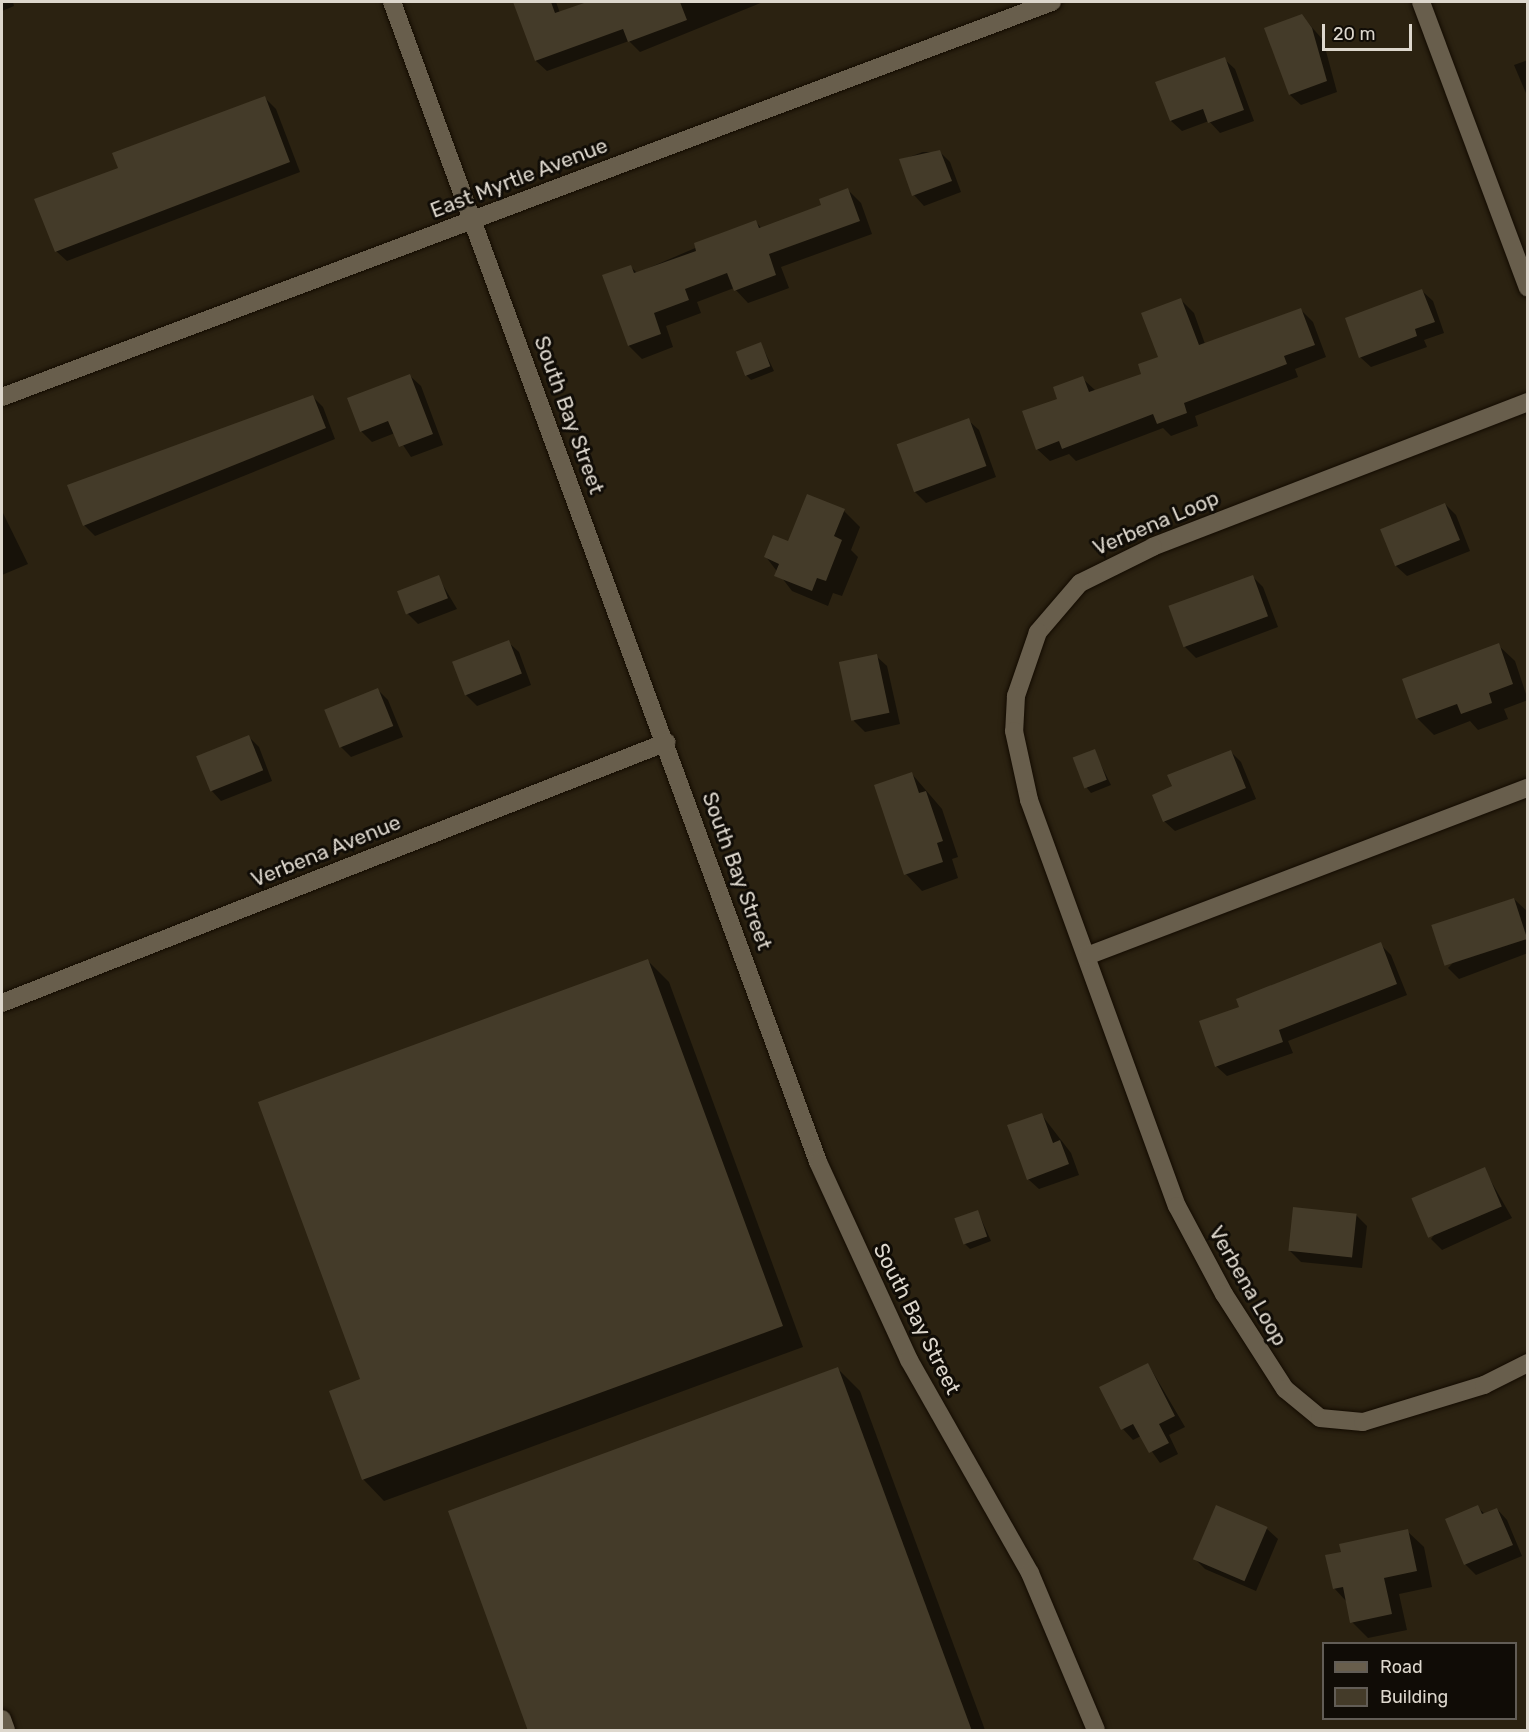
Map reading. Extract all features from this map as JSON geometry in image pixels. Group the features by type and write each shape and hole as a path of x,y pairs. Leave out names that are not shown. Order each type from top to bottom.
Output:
{"street":[{"name":"South Bay Street","path":"392,2 667,741 792,1094 861,1262 909,1360 1030,1573 1096,1731"},
{"name":"East Myrtle Avenue","path":"2,397 1052,2"},
{"path":"1421,2 1527,288"},
{"name":"Verbena Loop","path":"1527,402 1106,566 1058,606 1038,632 1016,696 1014,731 1029,800 1177,1206 1229,1304 1285,1389 1320,1418 1363,1422 1473,1389 1527,1363"},
{"name":"Verbena Avenue","path":"2,1003 667,741"},
{"path":"1087,956 1527,788"},
{"path":"2,1719 6,1731"}],"building":[{"path":"513,2 551,2 555,13 587,2 680,2 687,20 628,42 623,29 535,61"},
{"path":"1302,14 1312,28 1327,81 1289,95 1264,28"},
{"path":"1225,57 1244,110 1208,123 1203,109 1170,121 1155,82"},
{"path":"265,96 290,162 55,252 34,199 118,168 112,153"},
{"path":"940,150 952,181 912,196 899,159"},
{"path":"848,188 860,221 769,254 776,275 734,291 727,273 685,289 689,300 654,313 661,334 628,346 602,275 631,265 634,273 696,251 694,243 756,220 759,228 821,205 819,199"},
{"path":"1422,289 1435,322 1415,329 1417,336 1359,358 1345,318"},
{"path":"1181,298 1199,345 1301,308 1315,345 1284,356 1287,364 1184,403 1187,413 1157,424 1153,414 1062,449 1059,441 1036,450 1022,411 1057,399 1053,387 1083,376 1089,392 1141,374 1138,364 1158,357 1141,313"},
{"path":"761,342 770,366 745,376 736,352"},
{"path":"410,374 433,434 399,447 388,421 360,432 347,398"},
{"path":"313,395 326,428 83,526 67,485"},
{"path":"969,418 986,466 914,492 897,444"},
{"path":"807,494 845,509 834,536 842,540 826,581 817,578 812,591 774,576 779,564 764,557 773,535 788,541"},
{"path":"1445,503 1460,540 1395,566 1380,529"},
{"path":"439,575 448,598 406,614 397,591"},
{"path":"1253,575 1268,616 1183,647 1168,606"},
{"path":"509,640 522,674 465,695 452,662"},
{"path":"1499,643 1513,684 1489,693 1492,703 1461,714 1457,704 1416,719 1402,679"},
{"path":"877,654 889,713 851,721 839,662"},
{"path":"378,688 393,726 340,748 324,710"},
{"path":"249,735 263,770 210,792 196,756"},
{"path":"1095,749 1107,780 1084,788 1073,758"},
{"path":"1231,750 1246,788 1163,822 1152,795 1172,786 1167,775"},
{"path":"912,772 919,793 926,791 943,841 937,843 943,862 904,875 874,785"},
{"path":"1514,898 1527,939 1445,966 1431,925"},
{"path":"1381,942 1397,984 1279,1030 1283,1042 1215,1067 1199,1021 1239,1007 1236,999"},
{"path":"648,959 783,1326 362,1480 329,1391 360,1379 258,1102"},
{"path":"1042,1113 1053,1143 1060,1140 1069,1164 1027,1180 1007,1125"},
{"path":"1485,1167 1502,1207 1428,1238 1411,1198"},
{"path":"1293,1207 1357,1214 1352,1257 1288,1251"},
{"path":"978,1210 987,1236 963,1245 954,1218"},
{"path":"1148,1363 1175,1416 1159,1424 1169,1443 1149,1453 1133,1424 1121,1430 1099,1387"},
{"path":"838,1367 972,1731 528,1731 448,1511"},
{"path":"1216,1505 1268,1527 1244,1581 1193,1559"},
{"path":"1478,1505 1482,1514 1497,1508 1513,1545 1464,1565 1445,1519"},
{"path":"1408,1529 1417,1571 1384,1578 1392,1614 1350,1623 1343,1587 1333,1589 1325,1555 1341,1552 1339,1544"}]}
